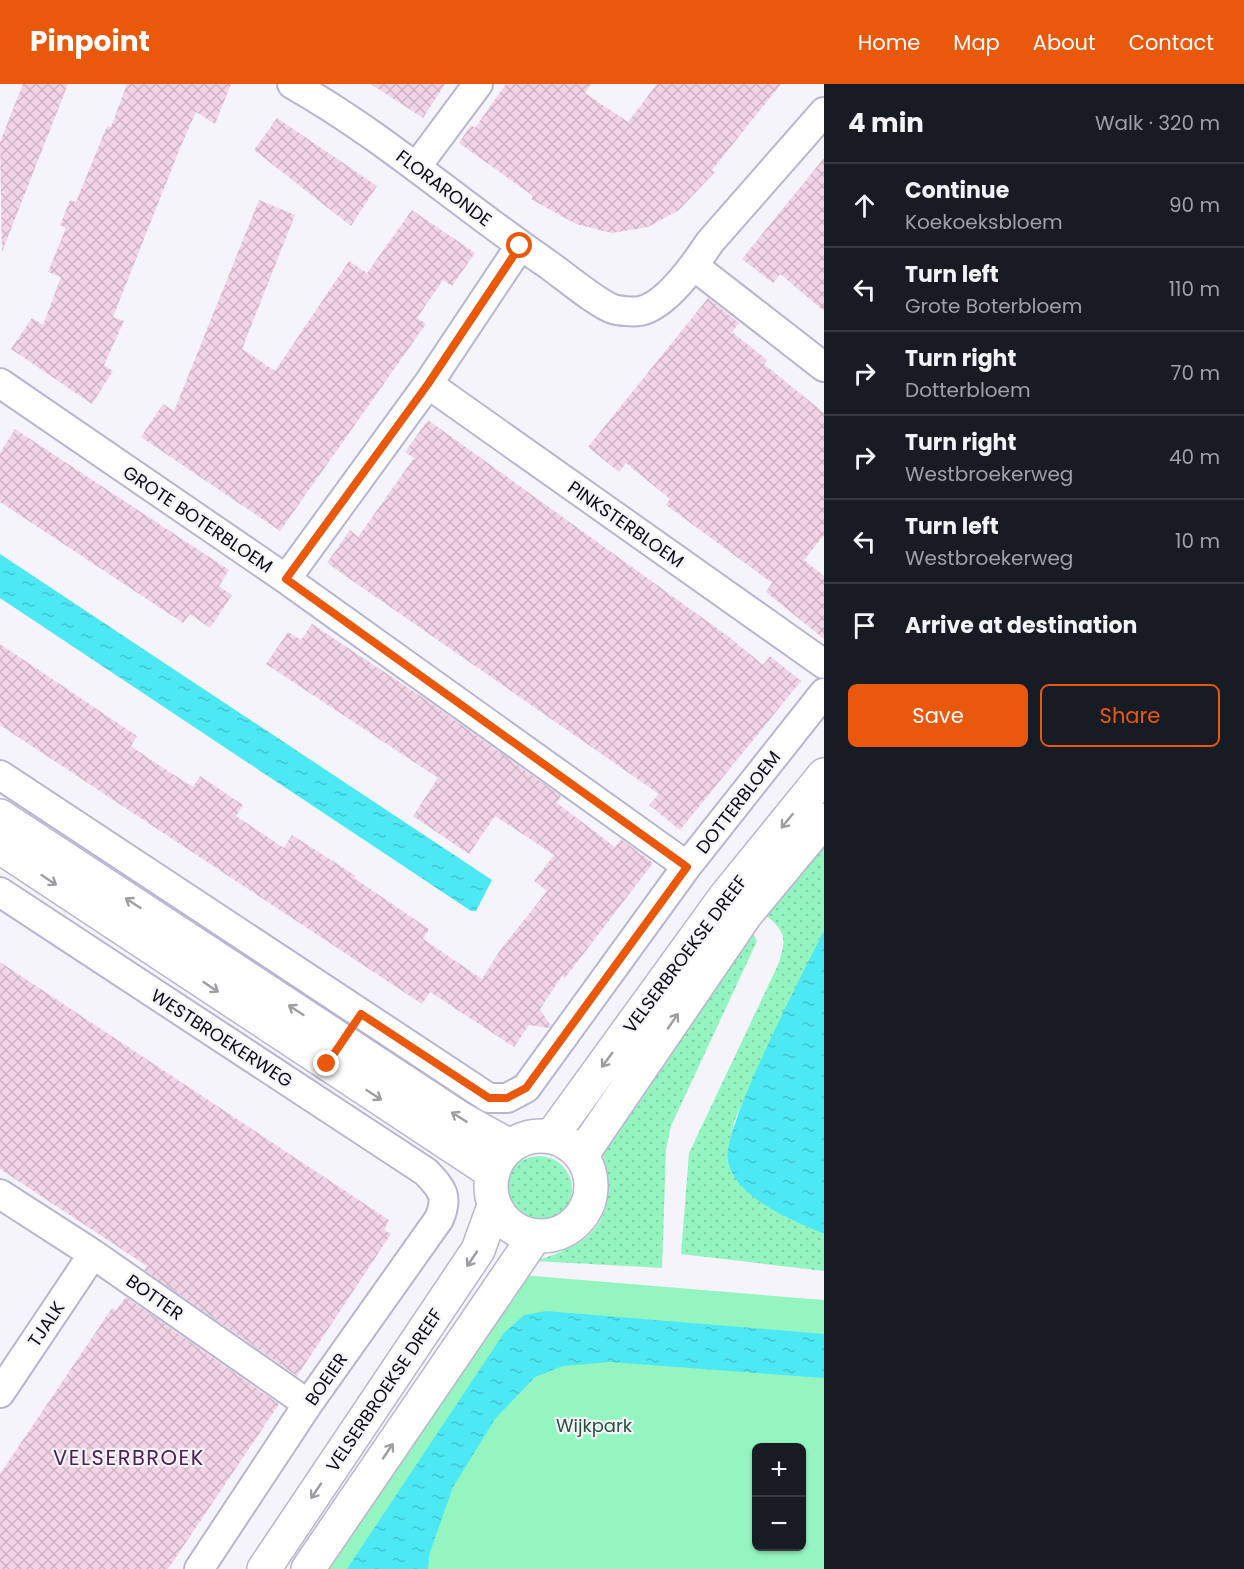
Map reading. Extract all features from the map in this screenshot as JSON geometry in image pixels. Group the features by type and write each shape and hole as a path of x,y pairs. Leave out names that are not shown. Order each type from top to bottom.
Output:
{"main road":[{"name":"VELSERBROEKSE DREEF","path":"551,1137 725,897 824,775"},
{"name":"WESTBROEKERWEG","path":"0,816 335,1052"},
{"name":"VELSERBROEKSE DREEF","path":"581,1156 746,914 824,820"},
{"name":"WESTBROEKERWEG","path":"0,847 335,1052 461,1119 501,1160"},
{"path":"551,1137 567,1144 581,1156 591,1184 590,1198 584,1212 575,1223 563,1231 534,1236 518,1231 503,1220 494,1206 491,1195 501,1160 523,1139 551,1137"},
{"name":"VELSERBROEKSE DREEF","path":"264,1569 478,1250 494,1206"},
{"name":"VELSERBROEKSE DREEF","path":"309,1569 534,1236"}],"street":[{"name":"FLORARONDE","path":"292,84 320,100 417,166 520,246 612,309 641,311 672,291 694,266 710,242 824,112"},
{"path":"417,166 478,84"},
{"path":"286,579 428,384 520,246"},
{"path":"694,266 824,367"},
{"name":"GROTE BOTERBLOEM","path":"0,383 286,579 687,867"},
{"name":"PINKSTERBLOEM","path":"428,384 824,664"},
{"name":"DOTTERBLOEM","path":"361,1014 489,1098 507,1098 526,1088 687,867 824,693"},
{"path":"0,775 361,1014 335,1052"},
{"name":"WESTBROEKERWEG","path":"0,892 426,1172 441,1188"},
{"name":"BOEIER","path":"199,1569 308,1404 439,1219 445,1205 441,1188"},
{"name":"BOTTER","path":"0,1194 93,1254 308,1404"},
{"name":"TJALK","path":"0,1393 93,1254"}],"green space":[{"path":"824,837 824,930 734,1122 727,1161 784,1216 824,1234 824,1271 681,1254 689,1153 778,965 783,948 783,936 780,930 764,914"},
{"path":"751,929 757,941 671,1126 666,1149 662,1268 535,1261 574,1245 595,1229 606,1205 607,1190 603,1158 616,1123"},
{"path":"539,1156 551,1159 562,1166 569,1177 572,1189 569,1201 562,1212 551,1219 539,1222 527,1219 516,1212 509,1201 506,1189 509,1177 516,1166 527,1159"},
{"name":"Wijkpark","path":"521,1275 824,1300 824,1569 319,1569"}],"water":[{"path":"0,554 492,880 476,911 471,911 0,598"},
{"path":"824,930 824,1234 783,1215 754,1197 733,1175 728,1162 729,1144 750,1085"},
{"path":"546,1311 824,1334 824,1378 609,1362 563,1366 535,1377 495,1419 453,1487 429,1555 428,1569 347,1569 504,1333 524,1315"}],"building":[{"path":"23,84 68,84 2,252 0,142"},
{"path":"127,84 231,84 215,124 196,112 180,148 113,317 124,321 104,365 113,371 92,404 11,349 32,318 43,325 61,277 48,272 66,228 60,225 70,200 76,202 107,126 111,127"},
{"path":"371,84 445,84 423,118"},
{"path":"506,84 591,84 585,93 628,122 657,84 781,84 712,170 715,172 679,210 648,227 612,233 576,224 531,199 533,196 459,143 471,125 475,128"},
{"path":"277,118 377,186 351,226 254,150"},
{"path":"824,158 824,311 780,274 773,283 742,259"},
{"path":"259,200 295,215 242,349 275,371 349,261 367,273 412,210 475,253 452,286 443,280 417,318 426,324 280,531 141,437 163,404 174,411"},
{"path":"708,298 739,323 732,332 767,360 764,364 824,413 824,535 804,560 824,576 824,639 766,592 772,583 666,505 670,499 626,463 619,472 588,447"},
{"path":"428,420 729,637 763,665 770,656 801,681 680,830 649,805 659,794 327,563 350,530 358,537 414,458 405,452"},
{"path":"15,429 229,570 219,586 232,595 210,628 190,614 183,623 0,502 0,453"},
{"path":"312,624 425,699 561,796 557,803 615,847 621,839 653,863 565,978 562,976 540,1009 551,1026 549,1028 529,1025 514,1047 430,992 422,1004 0,725 0,644 137,736 131,746 151,760 193,787 200,776 243,805 236,816 284,848 292,835 356,876 354,878 429,929 423,939 482,979 501,949 547,891 534,881 554,855 495,816 469,854 413,816 438,778 266,664 288,632 301,640"},
{"path":"0,962 389,1220 384,1230 391,1234 297,1376 144,1270 147,1266 0,1169"},
{"path":"126,1297 279,1404 168,1569 0,1569 0,1474 112,1308 116,1310"}],"district":[{"name":"VELSERBROEK","path":"129,1457"}],"route":[{"path":"327,1064 361,1014 489,1098 507,1098 526,1088 590,996 687,867 286,579 428,384 520,246"}]}
